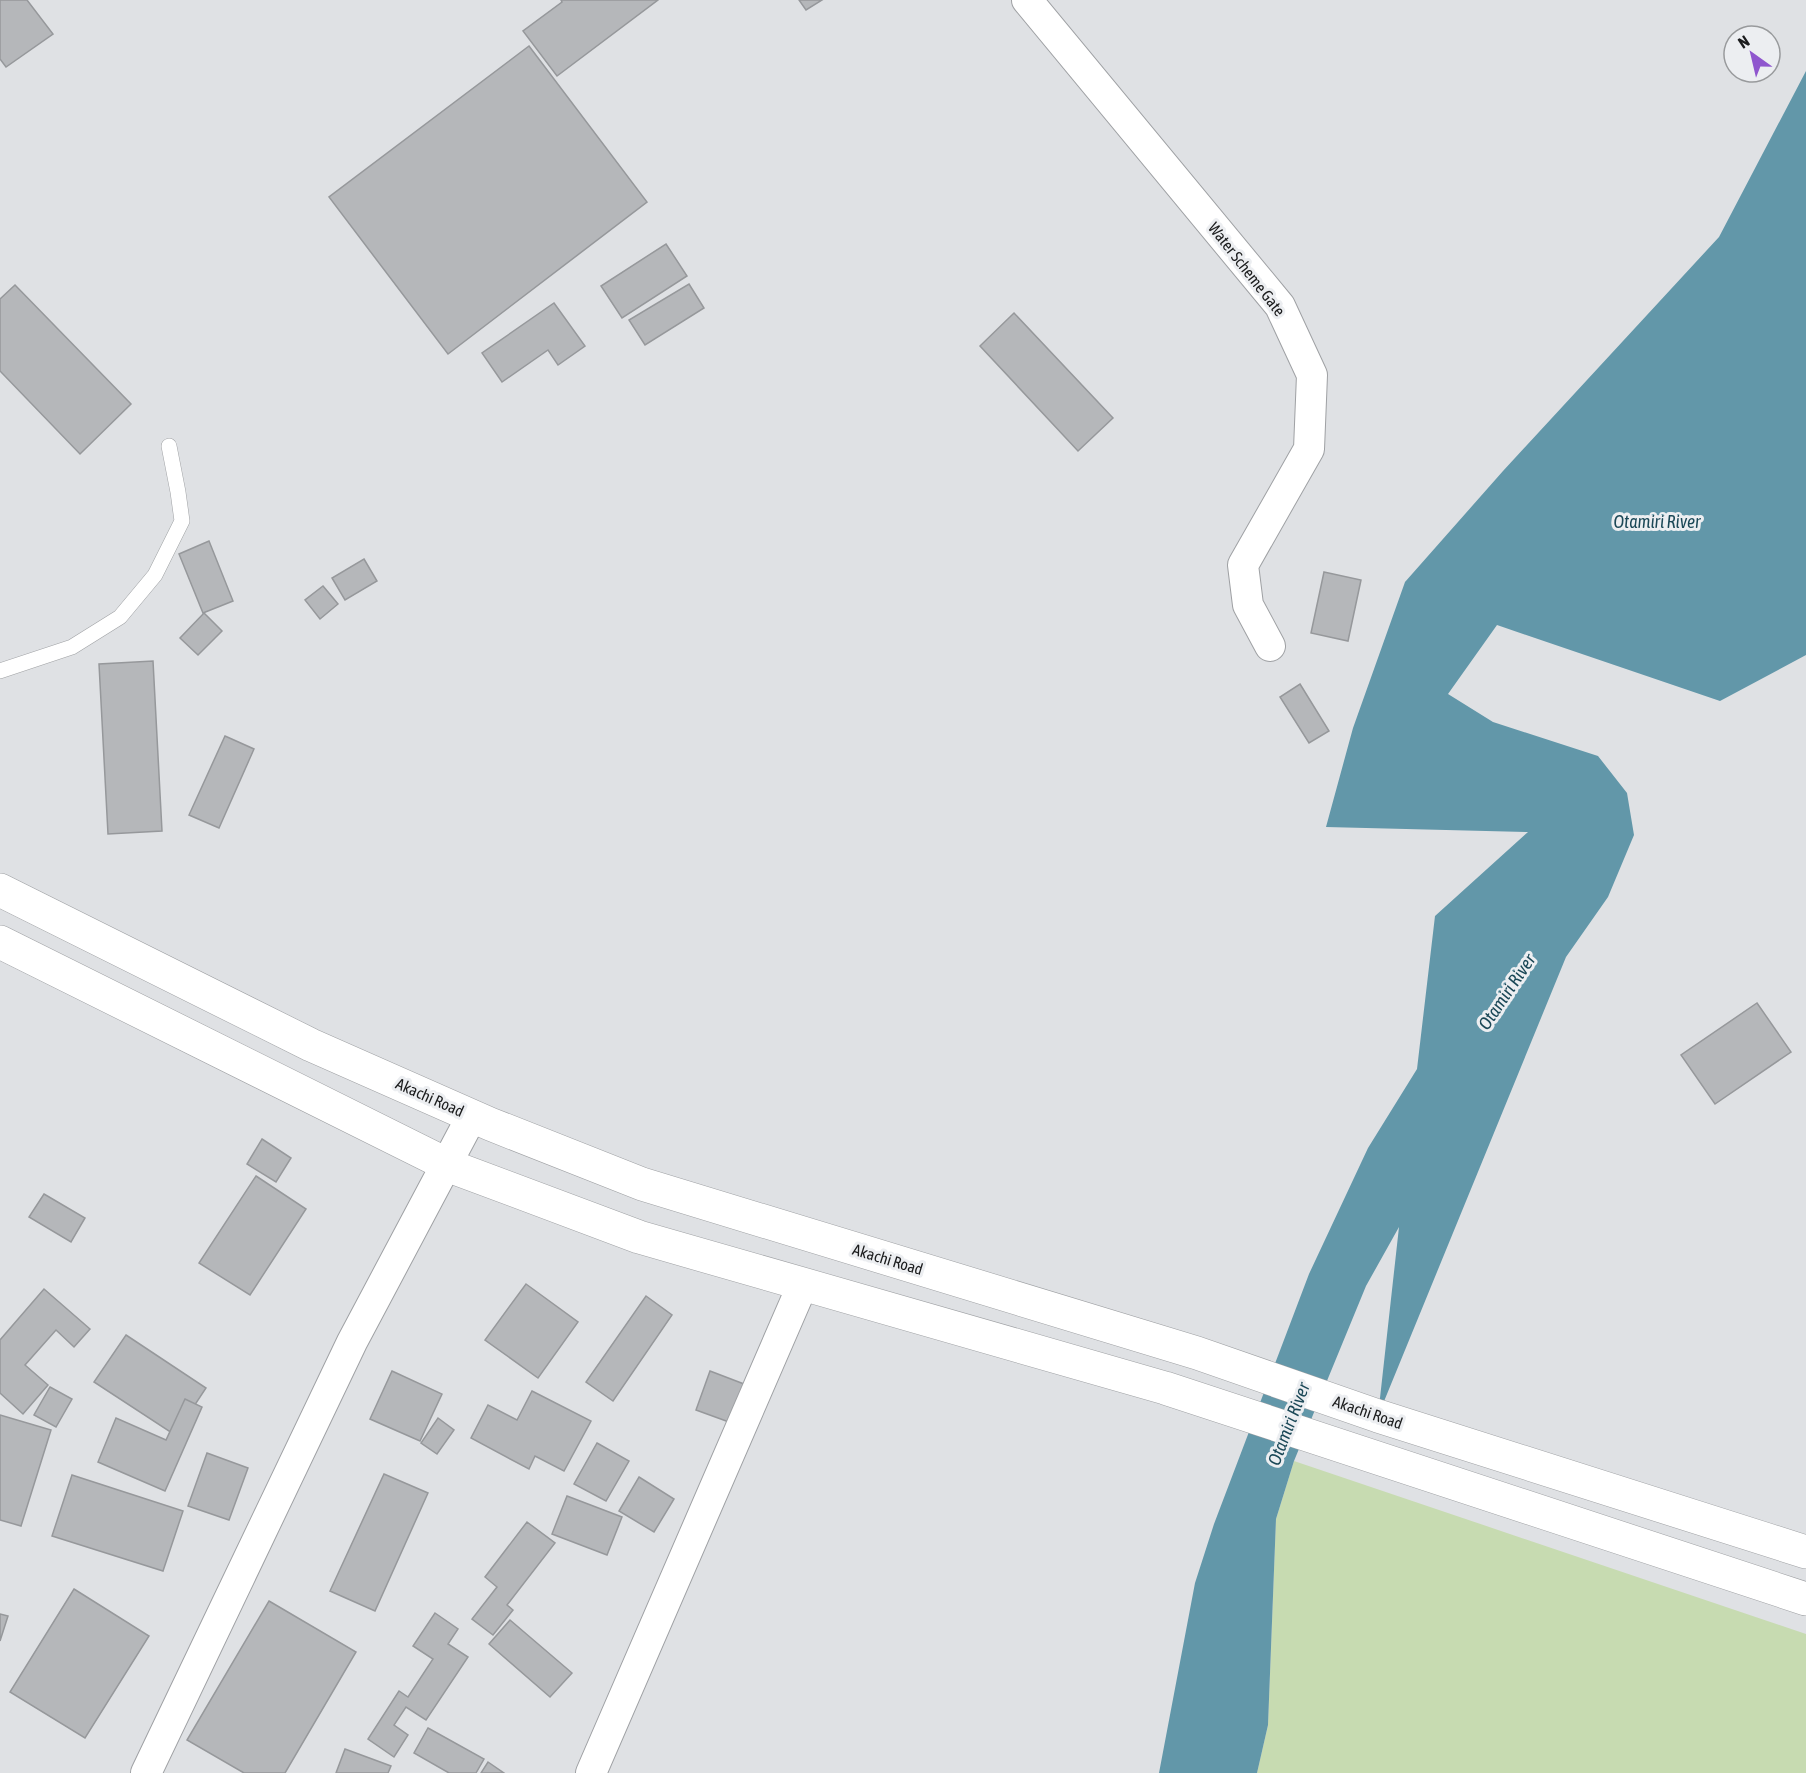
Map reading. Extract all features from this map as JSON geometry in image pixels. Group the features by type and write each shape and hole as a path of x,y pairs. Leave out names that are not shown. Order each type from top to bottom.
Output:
{"main road":[{"name":"Akachi Road","path":"0,890 311,1045 472,1116 642,1184 1197,1353 1378,1416 1806,1552"},
{"path":"0,942 446,1164 639,1237 1165,1388 1806,1599"}],"street":[{"name":"Water Scheme Gate","path":"1027,0 1280,306 1312,375 1309,449 1243,565 1248,605 1270,646"},
{"path":"146,1773 352,1342 472,1116"},
{"path":"591,1773 803,1284"}],"lane":[{"path":"0,671 72,647 120,617 155,575 182,521 169,446"}],"green space":[{"path":"1294,1461 1806,1634 1806,1773 1257,1773 1268,1725 1276,1519"}],"water":[{"name":"Otamiri River","path":"1806,71 1806,655 1720,701 1497,625 1448,694 1493,722 1598,756 1627,793 1634,835 1608,897 1566,957 1378,1416 1399,1227 1366,1286 1294,1461 1276,1519 1268,1725 1257,1773 1159,1773 1195,1583 1214,1524 1309,1274 1368,1148 1417,1069 1435,916 1528,832 1326,827 1353,728 1405,582 1503,471 1719,237"}],"building":[{"path":"0,0 27,0 53,34 6,67 0,59"},
{"path":"561,0 658,0 557,76 523,31 562,2"},
{"path":"799,0 822,0 806,10"},
{"path":"529,46 647,202 448,354 329,197"},
{"path":"666,244 687,276 622,318 601,286"},
{"path":"689,284 704,308 645,345 629,320"},
{"path":"15,285 131,404 80,454 0,371 0,299"},
{"path":"554,303 585,346 558,365 548,350 502,382 482,353"},
{"path":"1014,313 1113,418 1078,451 980,346"},
{"path":"209,541 233,601 203,613 179,554"},
{"path":"364,559 377,581 345,600 332,578"},
{"path":"1324,572 1361,580 1348,641 1311,633"},
{"path":"323,586 338,604 320,619 305,600"},
{"path":"204,613 222,631 198,655 180,638"},
{"path":"153,661 162,831 108,834 99,664"},
{"path":"1300,684 1329,731 1309,743 1280,697"},
{"path":"225,736 254,749 219,828 189,815"},
{"path":"1757,1003 1791,1052 1715,1104 1681,1055"},
{"path":"262,1139 291,1158 276,1182 247,1164"},
{"path":"256,1176 306,1209 250,1295 199,1263"},
{"path":"44,1194 85,1218 71,1242 29,1217"},
{"path":"526,1284 578,1322 538,1378 485,1340"},
{"path":"44,1289 90,1329 74,1347 56,1330 25,1365 48,1385 23,1414 0,1393 0,1340"},
{"path":"646,1296 672,1315 613,1401 586,1382"},
{"path":"126,1335 206,1388 175,1435 94,1382"},
{"path":"392,1371 442,1394 420,1441 370,1419"},
{"path":"710,1371 744,1384 729,1422 696,1410"},
{"path":"50,1387 72,1399 56,1427 34,1415"},
{"path":"532,1391 591,1421 564,1471 535,1456 529,1469 471,1438 488,1405 517,1420"},
{"path":"185,1399 202,1407 165,1491 98,1462 116,1418 166,1440"},
{"path":"0,1415 51,1430 21,1526 0,1520"},
{"path":"438,1418 454,1430 437,1454 421,1443"},
{"path":"597,1443 629,1461 606,1501 574,1484"},
{"path":"207,1453 248,1468 229,1520 188,1506"},
{"path":"384,1474 428,1493 375,1611 330,1591"},
{"path":"72,1475 183,1511 163,1571 52,1536"},
{"path":"639,1477 674,1499 654,1532 619,1511"},
{"path":"567,1496 622,1517 607,1555 552,1534"},
{"path":"527,1522 555,1543 507,1605 513,1610 493,1635 472,1619 497,1587 485,1577"},
{"path":"74,1589 149,1636 85,1738 10,1692"},
{"path":"269,1601 356,1652 285,1773 244,1773 187,1740"},
{"path":"435,1613 458,1629 448,1644 468,1657 426,1720 406,1707 394,1725 408,1735 394,1757 368,1739 399,1691 408,1697 433,1659 413,1646"},
{"path":"0,1614 8,1616 0,1641"},
{"path":"510,1620 572,1673 550,1697 489,1644"},
{"path":"428,1728 484,1759 476,1773 449,1773 414,1753"},
{"path":"345,1749 391,1766 388,1773 336,1773"},
{"path":"488,1762 504,1773 481,1773"}]}
